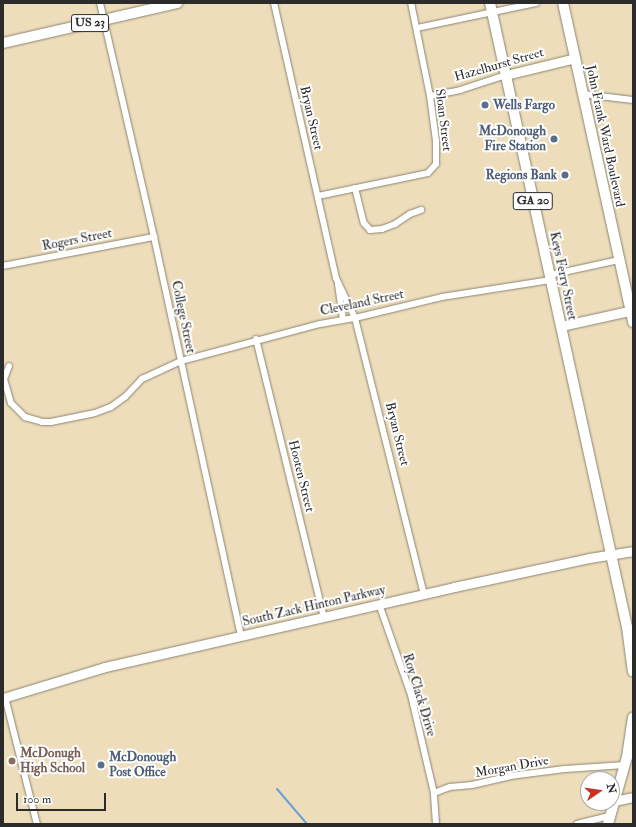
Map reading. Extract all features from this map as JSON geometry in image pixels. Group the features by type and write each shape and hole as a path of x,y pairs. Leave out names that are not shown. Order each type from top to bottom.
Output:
{"main road":[{"name":"US 23","path":"3,43 177,3"},
{"name":"John Frank Ward Boulevard","path":"563,3 619,260 632,310 633,322"},
{"name":"Keys Ferry Street","path":"491,8 627,627 633,672"},
{"name":"Hazelhurst Street","path":"506,75 575,58"},
{"path":"561,326 632,310"},
{"name":"South Zack Hinton Parkway","path":"4,697 105,667 424,594 611,554 633,551"},
{"path":"620,781 625,765 633,717"},
{"path":"620,800 633,797"}],"street":[{"name":"College Street","path":"100,3 154,237 242,636"},
{"name":"Bryan Street","path":"274,3 338,284 343,319"},
{"name":"Sloan Street","path":"318,196 428,173 433,168 437,158 437,148 430,96 411,3"},
{"path":"416,28 491,8 536,3"},
{"name":"Hazelhurst Street","path":"430,96 460,90 506,75"},
{"path":"583,94 633,100"},
{"path":"355,188 364,223 370,230 382,229 395,224 410,214 421,210"},
{"name":"Rogers Street","path":"3,266 154,237"},
{"name":"Cleveland Street","path":"8,366 4,379 11,404 19,412 33,420 51,422 108,408 124,397 142,379 181,361 256,339 343,319 355,318 442,297 550,278 619,260"},
{"name":"Bryan Street","path":"338,284 345,295 355,318 424,594"},
{"name":"Hooten Street","path":"256,339 324,617"},
{"name":"Roy Clack Drive","path":"379,604 411,695 434,793"},
{"path":"4,697 37,824"},
{"name":"Morgan Drive","path":"434,793 450,787 472,785 510,776 565,769 625,765"},
{"path":"434,793 436,824"},
{"path":"577,824 609,820"}],"waterway":[{"path":"277,789 307,824"}],"place":[{"name":"Wells Fargo","path":"485,105"},
{"name":"McDonough Fire Station","path":"554,139"},
{"name":"Regions Bank","path":"565,175"},
{"name":"McDonugh High School","path":"12,761"},
{"name":"McDonough Post Office","path":"101,765"}]}
